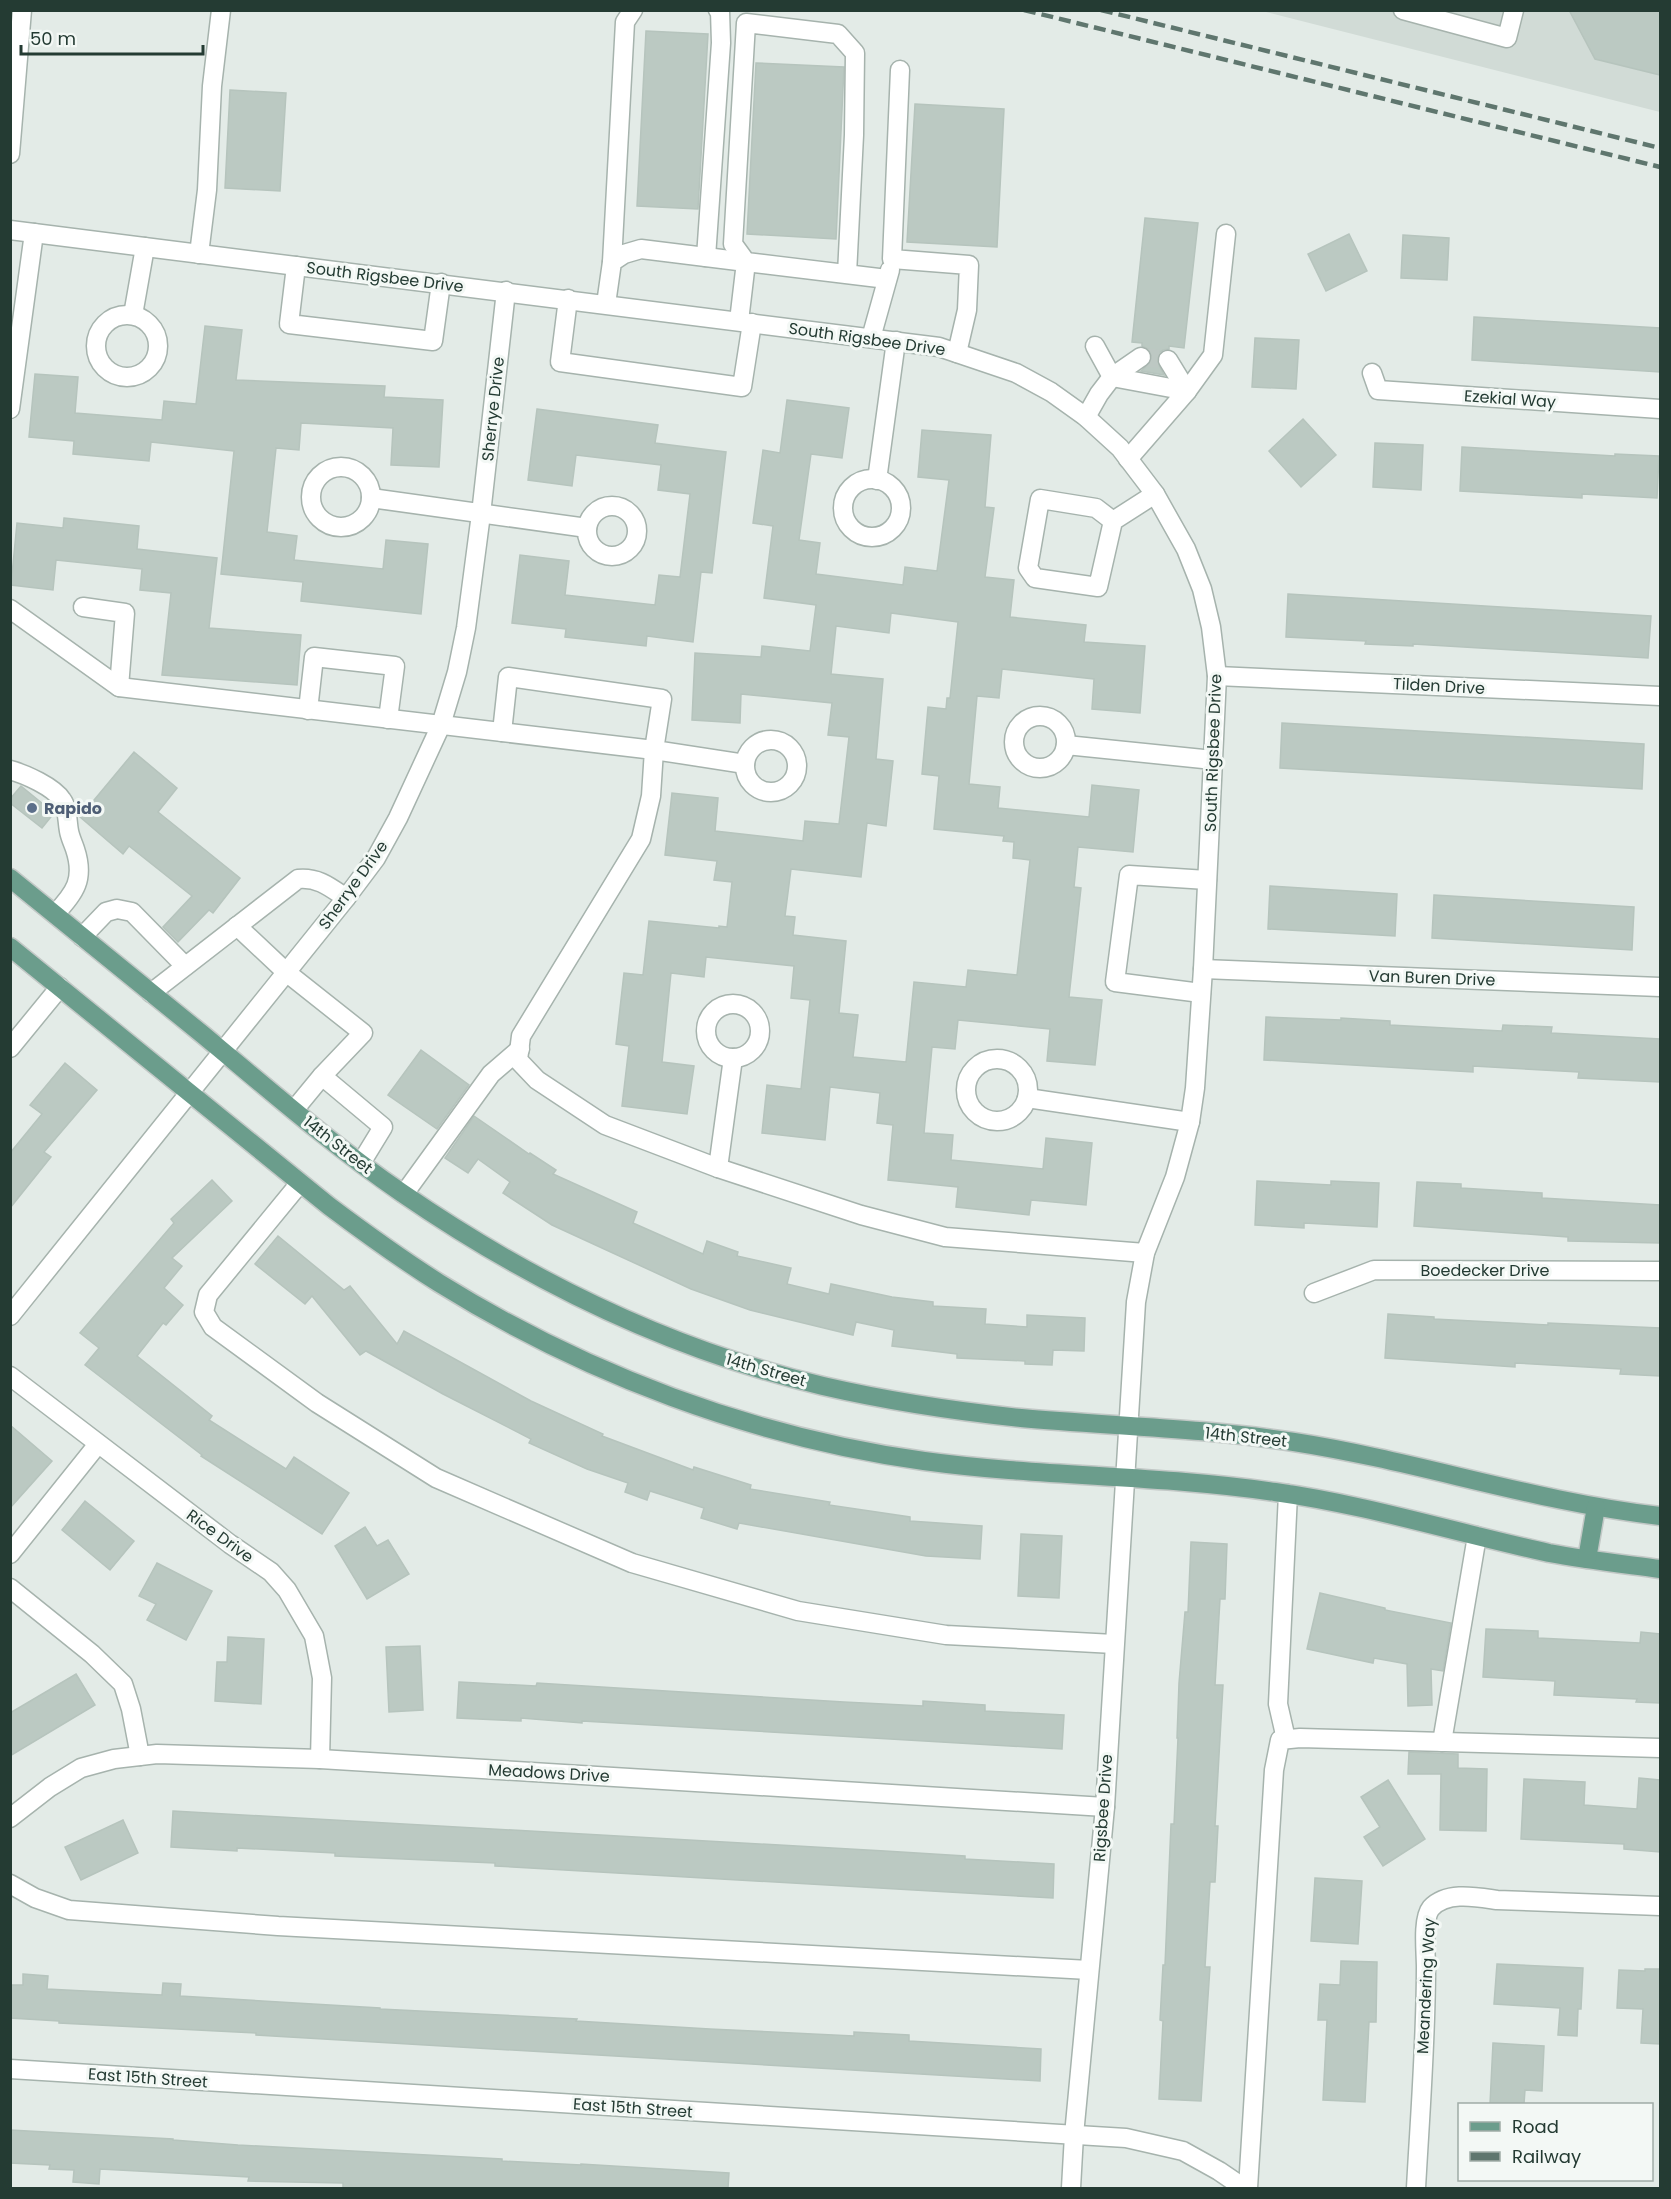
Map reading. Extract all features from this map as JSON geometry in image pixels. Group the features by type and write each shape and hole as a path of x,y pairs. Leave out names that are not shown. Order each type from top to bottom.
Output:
{"main road":[{"name":"14th Street","path":"10,878 294,1110 404,1194 469,1237 572,1294 647,1329 734,1361 822,1386 913,1404 1023,1418 1236,1435 1337,1449 1596,1507 1660,1516"},
{"path":"10,947 329,1206 438,1282 504,1320 593,1365 712,1411 795,1435 881,1454 967,1466 1229,1486 1288,1494 1367,1509 1477,1536 1587,1559 1660,1569"},
{"path":"1587,1559 1596,1507"}],"street":[{"path":"10,154 22,10"},
{"path":"199,254 207,190 212,86 221,10"},
{"path":"606,304 612,262 625,22 633,10"},
{"path":"706,256 721,43 720,12 718,10"},
{"path":"1403,10 1507,38 1514,10"},
{"path":"568,299 560,362 742,387 746,322 746,262 733,244 746,23 838,34 855,53 854,135 847,274"},
{"path":"871,338 892,259 900,70"},
{"name":"South Rigsbee Drive","path":"10,230 939,347 1016,373 1051,392 1086,417 1120,448 1155,494 1186,549 1202,589 1211,627 1217,676 1195,1088 1190,1122 1175,1177 1145,1253 1136,1302 1128,1426"},
{"path":"10,409 34,233"},
{"path":"1128,459 1187,391 1213,355 1226,234"},
{"path":"133,315 145,247"},
{"path":"612,262 624,254 641,249 887,279"},
{"path":"892,259 969,265 967,310 957,353"},
{"path":"296,266 289,324 433,341 441,283"},
{"name":"Sherrye Drive","path":"10,1316 346,898 376,858 398,818 441,725 462,650 481,514 506,291"},
{"path":"878,480 896,341"},
{"path":"1095,346 1112,377"},
{"path":"1086,417 1112,377 1141,357"},
{"path":"1168,360 1187,391"},
{"name":"Ezekial Way","path":"1372,373 1378,390 1660,410"},
{"path":"1112,377 1187,391"},
{"path":"1113,521 1096,508 1040,499 1028,568 1035,578 1098,587 1113,521 1155,494"},
{"path":"372,498 587,528"},
{"path":"83,607 125,613 119,687"},
{"path":"10,609 119,687 654,750 745,764"},
{"path":"308,710 314,657 395,666 388,719"},
{"name":"Tilden Drive","path":"1217,676 1660,696"},
{"path":"502,732 508,677 662,699 654,750 651,796 641,838 521,1036 518,1060 537,1080 605,1125 718,1168 861,1215 945,1237 1145,1253"},
{"path":"1066,745 1213,760"},
{"path":"10,770 37,780 62,799 67,813 69,832 76,851 79,880 71,898 55,914"},
{"path":"1201,993 1115,982 1129,875 1207,880"},
{"path":"151,993 298,879 309,878 321,882 346,898"},
{"path":"82,937 106,912 117,909 132,912 185,966"},
{"path":"237,926 286,972 363,1033 322,1076 294,1110"},
{"name":"Van Buren Drive","path":"1203,969 1660,987"},
{"path":"10,1048 60,987"},
{"path":"404,1194 491,1074 520,1049"},
{"path":"718,1168 733,1058"},
{"path":"322,1076 383,1127 361,1163"},
{"path":"1027,1098 1190,1122"},
{"path":"300,1183 208,1295 204,1312 213,1327 317,1403 436,1478 632,1563 798,1611 946,1635 1114,1644"},
{"name":"Boedecker Drive","path":"1314,1293 1374,1270 1660,1271"},
{"name":"Rice Drive","path":"10,1376 230,1544 271,1572 287,1590 314,1636 322,1677 320,1759"},
{"name":"Rigsbee Drive","path":"1071,2188 1104,1807 1128,1426"},
{"path":"10,1554 98,1444"},
{"path":"1286,1739 1278,1704 1288,1494"},
{"path":"1442,1742 1477,1536"},
{"path":"10,1587 92,1654 123,1684 131,1709 140,1756"},
{"path":"1246,2188 1274,1770 1280,1740 1300,1738 1660,1748"},
{"name":"Meadows Drive","path":"10,1818 50,1787 81,1768 114,1759 157,1754 320,1759 1104,1807"},
{"path":"10,1884 35,1898 69,1910 278,1926 1089,1970"},
{"name":"Meandering Way","path":"1416,2188 1426,1989 1426,1922 1430,1909 1446,1899 1470,1896 1497,1900 1660,1906"},
{"name":"East 15th Street","path":"10,2069 1126,2138 1183,2151 1246,2188"}],"shaded area":[{"path":"1262,11 1660,11 1660,112"}],"building":[{"path":"1569,10 1660,10 1660,75 1595,59"},
{"path":"646,31 708,34 698,209 637,206"},
{"path":"756,63 844,67 836,239 747,234"},
{"path":"230,90 286,93 280,191 225,188"},
{"path":"915,104 1004,109 997,247 907,242"},
{"path":"1145,218 1198,223 1184,348 1169,346 1169,349 1158,354 1157,361 1164,375 1141,371 1151,362 1152,356 1150,350 1142,346 1142,343 1132,342"},
{"path":"1349,234 1367,271 1326,291 1308,254"},
{"path":"1403,235 1449,238 1447,280 1401,278"},
{"path":"1474,317 1660,328 1660,372 1472,360"},
{"path":"205,326 242,330 236,380 385,386 384,397 443,400 439,467 391,465 393,428 301,423 299,450 276,448 267,532 297,536 294,560 383,569 386,540 428,544 421,614 301,601 303,582 221,574 234,451 151,442 149,461 73,454 74,441 29,437 35,374 78,377 75,413 162,420 164,401 196,404"},
{"path":"1255,338 1299,340 1296,389 1252,387"},
{"path":"787,400 849,408 842,458 811,454 799,540 820,543 816,574 903,585 905,567 937,571 949,480 918,477 922,430 991,435 985,507 994,508 985,577 1014,580 1010,617 1086,625 1084,642 1145,646 1140,713 1092,709 1094,679 1002,669 999,698 977,696 969,784 1000,787 998,808 1089,817 1092,785 1139,790 1133,852 1078,847 1074,887 1081,888 1069,997 1102,1000 1095,1065 1047,1061 1050,1029 958,1020 955,1049 932,1047 924,1133 953,1135 951,1160 1043,1169 1046,1138 1092,1143 1086,1205 1031,1200 1029,1215 956,1207 958,1187 888,1180 893,1125 877,1123 880,1093 830,1087 825,1140 762,1133 767,1085 801,1089 810,1000 791,998 794,966 706,957 704,977 671,973 662,1062 694,1066 687,1114 622,1106 629,1046 616,1044 624,973 643,975 649,921 727,927 732,882 714,880 717,861 665,855 672,793 718,798 715,831 803,841 805,821 839,824 849,737 828,735 832,703 741,694 740,723 692,720 695,653 761,657 762,646 810,651 816,605 764,598 773,526 753,523 763,450 780,453","holes":["891,613 958,622 950,698 947,698 946,709 928,707 922,774 939,776 934,829 1004,836 1003,841 1014,842 1013,858 1030,860 1017,975 968,970 966,987 914,982 906,1062 853,1057 858,1015 839,1013 846,941 793,935 795,917 785,916 791,869 861,877 867,823 886,826 893,761 876,759 883,679 831,674 836,626 889,633"]},
{"path":"537,409 658,425 655,443 726,452 712,573 701,572 693,642 647,636 646,646 565,637 566,629 512,623 520,555 569,561 565,595 655,605 659,575 680,577 690,494 658,490 661,465 576,455 572,486 528,480"},
{"path":"1303,419 1336,455 1301,487 1269,451"},
{"path":"1375,443 1423,445 1421,490 1373,487"},
{"path":"1462,447 1615,456 1615,454 1659,456 1657,498 1582,494 1582,498 1460,491"},
{"path":"64,518 139,526 137,549 217,558 209,628 301,635 297,685 162,675 171,593 140,590 142,569 56,560 53,590 11,585 17,523 63,528"},
{"path":"1288,594 1651,616 1648,658 1413,644 1413,646 1365,644 1366,641 1286,637"},
{"path":"1282,723 1644,744 1642,789 1280,768"},
{"path":"134,752 177,788 158,812 240,878 213,913 209,910 178,942 163,927 192,896 129,846 123,854 80,817"},
{"name":"Rapido","path":"21,786 54,813 42,828 10,803 10,799"},
{"path":"1270,886 1397,894 1395,936 1268,929"},
{"path":"1434,895 1634,907 1632,950 1432,938"},
{"path":"1266,1017 1341,1020 1341,1018 1390,1021 1390,1025 1502,1031 1503,1025 1552,1027 1551,1033 1660,1039 1660,1082 1578,1078 1579,1072 1473,1066 1473,1072 1264,1060"},
{"path":"421,1050 469,1085 437,1129 388,1095"},
{"path":"65,1063 97,1090 44,1152 51,1157 10,1208 10,1153 42,1114 30,1105"},
{"path":"474,1116 556,1170 553,1174 637,1212 633,1223 703,1254 707,1241 738,1252 737,1256 791,1268 787,1284 829,1294 831,1284 892,1297 933,1302 933,1306 986,1309 985,1324 1027,1327 1027,1315 1085,1318 1084,1351 1053,1350 1052,1365 1025,1364 1025,1361 957,1358 957,1354 892,1346 894,1330 856,1322 853,1335 750,1310 691,1289 552,1225 503,1193 510,1182 478,1159 468,1173 445,1158"},
{"path":"212,1180 232,1201 172,1258 182,1266 164,1288 183,1305 166,1325 163,1323 137,1356 212,1416 209,1420 286,1469 294,1457 349,1493 322,1534 201,1456 85,1365 99,1348 80,1333 174,1223 171,1219"},
{"path":"1257,1181 1331,1185 1331,1181 1379,1183 1377,1227 1304,1223 1304,1228 1255,1225"},
{"path":"1417,1182 1461,1184 1461,1188 1542,1193 1542,1198 1660,1205 1660,1243 1568,1241 1568,1237 1414,1226"},
{"path":"278,1236 344,1290 350,1286 397,1344 404,1331 531,1401 603,1434 602,1436 693,1470 694,1467 751,1485 750,1489 830,1502 829,1505 910,1517 910,1521 982,1526 980,1559 926,1556 739,1523 737,1529 701,1518 704,1508 650,1491 647,1500 625,1492 628,1483 587,1469 529,1443 531,1439 366,1351 360,1355 312,1296 305,1304 255,1264"},
{"path":"1388,1314 1434,1317 1434,1319 1548,1325 1548,1323 1660,1328 1660,1376 1620,1374 1621,1369 1515,1363 1515,1367 1385,1358"},
{"path":"10,1425 52,1461 10,1508"},
{"path":"85,1501 134,1541 110,1570 62,1530"},
{"path":"365,1527 377,1546 388,1540 409,1574 367,1599 335,1546"},
{"path":"1021,1534 1062,1536 1059,1598 1018,1596"},
{"path":"1191,1542 1227,1544 1225,1599 1220,1599 1215,1685 1223,1685 1215,1826 1218,1826 1215,1882 1210,1882 1205,1967 1210,1967 1201,2101 1159,2099 1163,2021 1160,2020 1163,1965 1165,1965 1171,1824 1174,1824 1179,1683 1185,1612 1188,1612"},
{"path":"157,1563 212,1591 186,1640 147,1620 156,1604 139,1596"},
{"path":"1320,1593 1385,1608 1385,1610 1451,1623 1443,1671 1431,1669 1432,1705 1408,1706 1407,1664 1374,1658 1373,1663 1307,1649"},
{"path":"1486,1629 1538,1631 1538,1638 1640,1643 1641,1632 1660,1634 1660,1703 1636,1702 1637,1699 1554,1695 1555,1681 1483,1677"},
{"path":"228,1637 264,1639 261,1704 215,1701 217,1662 227,1662"},
{"path":"420,1646 423,1710 389,1712 386,1647"},
{"path":"76,1674 95,1705 10,1756 10,1713"},
{"path":"459,1682 536,1686 537,1683 923,1706 923,1701 985,1705 985,1711 1064,1715 1062,1749 582,1721 582,1723 521,1718 521,1721 457,1718"},
{"path":"1409,1752 1458,1754 1458,1768 1487,1769 1486,1831 1440,1830 1441,1774 1408,1774"},
{"path":"1639,1778 1660,1780 1660,1852 1624,1849 1624,1844 1521,1839 1524,1779 1585,1782 1584,1805 1637,1809"},
{"path":"1388,1780 1425,1839 1383,1866 1364,1837 1380,1827 1361,1797"},
{"path":"173,1811 885,1851 965,1856 965,1859 1054,1864 1053,1898 495,1866 495,1863 335,1856 335,1853 171,1847"},
{"path":"123,1820 138,1853 81,1880 65,1847"},
{"path":"1315,1878 1362,1881 1358,1944 1311,1941"},
{"path":"1341,1961 1377,1962 1376,2022 1369,2022 1365,2102 1323,2100 1327,2020 1318,2020 1320,1984 1340,1985"},
{"path":"1497,1964 1583,1968 1577,2036 1558,2035 1560,2008 1494,2004"},
{"path":"1645,1969 1660,1969 1660,2044 1641,2043 1643,2009 1617,2008 1619,1970 1645,1971"},
{"path":"23,1974 48,1976 47,1989 162,1995 163,1983 181,1984 180,1996 710,2029 854,2036 854,2032 909,2035 909,2041 1041,2049 1040,2081 59,2023 59,2021 10,2018 10,1985 23,1985"},
{"path":"1493,2043 1544,2046 1542,2091 1525,2090 1524,2103 1490,2103"},
{"path":"10,2130 729,2173 728,2188 343,2188 343,2183 248,2181 249,2177 100,2169 99,2184 73,2182 74,2170 49,2169 50,2165 10,2163"}],"tunnel":[{"path":"1141,357 1168,360"}],"railway":[{"path":"1024,10 1660,167"},
{"path":"1101,10 1660,148"}],"place":[{"name":"Rapido","path":"32,808"}]}
